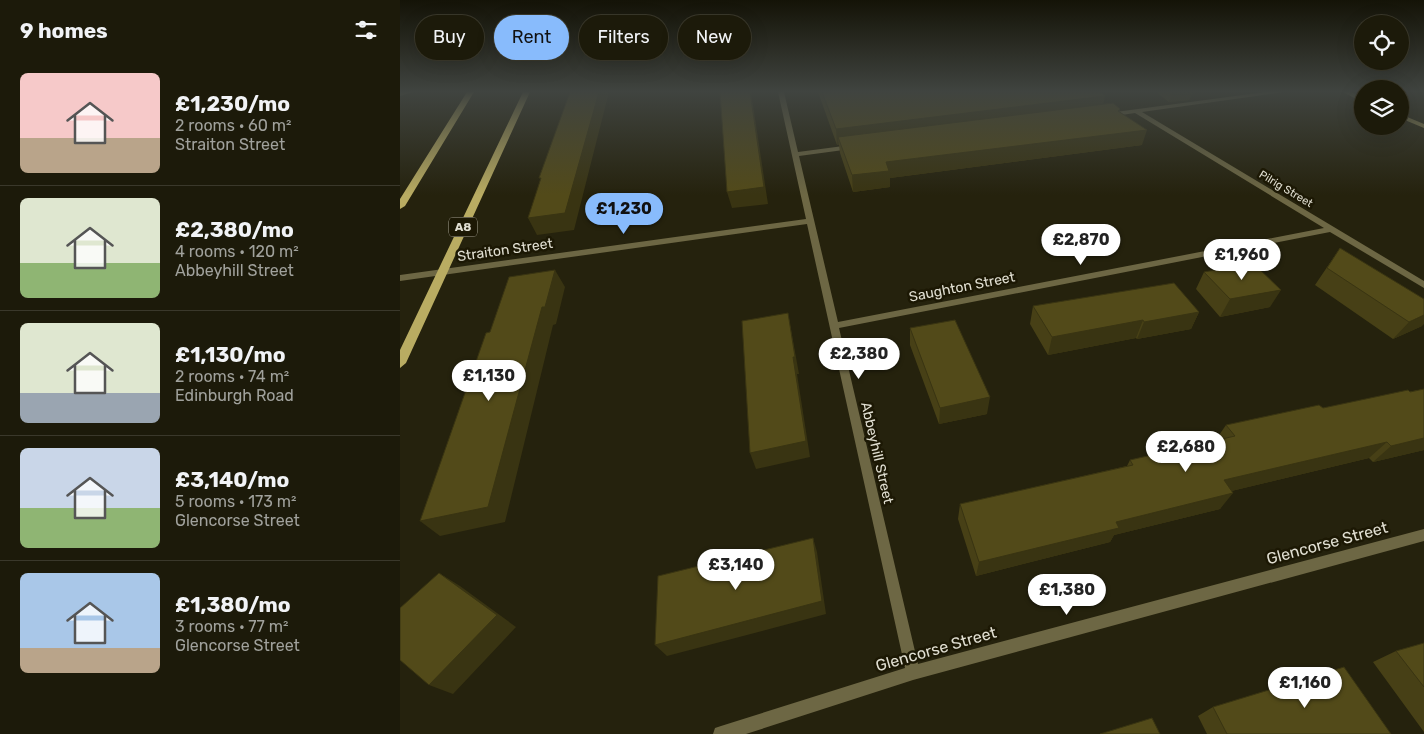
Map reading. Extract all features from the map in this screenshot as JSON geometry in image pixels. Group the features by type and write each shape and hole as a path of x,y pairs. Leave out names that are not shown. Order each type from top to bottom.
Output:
{"main road":[{"path":"400,206 450,126"},
{"name":"A8","path":"400,363 511,126"}],"street":[{"name":"Abbeyhill Street","path":"789,126 912,672"},
{"name":"Pilrig Street","path":"1161,126 1424,285"},
{"path":"795,154 863,146"},
{"name":"Straiton Street","path":"400,278 810,221"},
{"name":"Saughton Street","path":"834,326 1332,229"},
{"name":"Glencorse Street","path":"721,734 912,672 1424,535"}],"building":[{"path":"558,126 589,126 565,213 528,218 541,178 539,178"},
{"path":"722,126 755,126 764,187 727,192"},
{"path":"835,126 858,126 836,129"},
{"path":"925,126 1141,126 1147,130 886,162 889,171 852,175 838,137"},
{"path":"1340,248 1424,299 1424,315 1409,322 1327,268"},
{"path":"1253,263 1281,290 1230,299 1204,272"},
{"path":"555,270 545,307 542,307 488,507 420,521 486,333 490,332 509,277"},
{"path":"1174,283 1199,312 1144,322 1143,320 1052,337 1033,306"},
{"path":"788,313 806,441 750,453 742,321"},
{"path":"955,320 990,397 940,408 910,328"},
{"path":"1424,389 1424,438 1391,446 1387,442 1224,480 1233,493 1116,522 1119,528 979,562 960,504 1133,465 1130,460 1235,436 1226,425 1319,405 1323,408 1408,390 1410,392"},
{"path":"813,538 822,601 655,645 658,576"},
{"path":"439,573 497,615 429,685 400,660 400,608"},
{"path":"1424,643 1424,687 1396,651"},
{"path":"1344,667 1391,734 1227,734 1213,707"},
{"path":"1152,718 1160,734 1100,734"}]}
